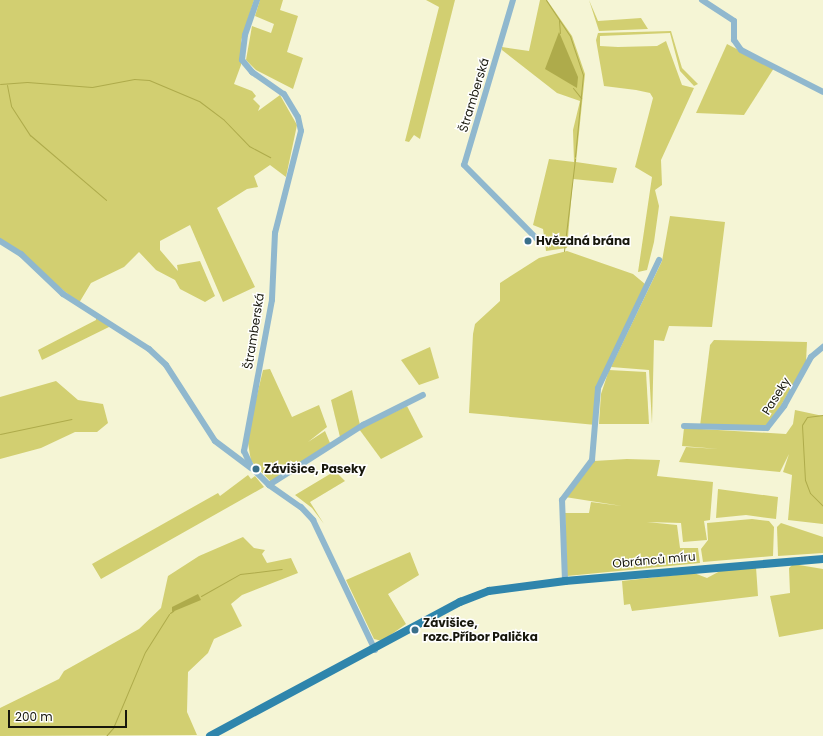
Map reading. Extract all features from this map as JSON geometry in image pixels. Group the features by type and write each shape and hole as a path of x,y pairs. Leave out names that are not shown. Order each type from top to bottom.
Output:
{"main road":[{"name":"Obránců míru","path":"210,736 375,650 460,602 489,591 565,581 823,559"}],"street":[{"name":"Štramberská","path":"257,0 245,35 242,60 252,72 284,94 301,127 275,233 270,315 244,438 246,457 252,468 269,485 301,507 313,520 375,650"},
{"name":"Štramberská","path":"513,0 464,165 538,240"},
{"path":"702,0 734,20 735,42 742,50 823,92"},
{"path":"0,241 21,254 63,294 149,349 166,365 215,441 252,468"},
{"path":"565,581 562,500 592,460 597,426 598,388 659,260"},
{"name":"Paseky","path":"684,426 767,428 784,406 811,357 823,347"},
{"path":"269,485 363,425 423,395"}],"shaded area":[{"path":"0,0 254,0 241,41 241,65 234,84 252,91 256,96 253,99 260,106 258,111 280,95 297,125 286,177 270,165 254,176 258,187 247,189 217,208 255,287 223,302 190,225 160,241 160,250 178,271 177,265 200,261 215,296 205,302 180,289 175,280 156,270 139,252 124,267 91,283 79,303 0,239"},
{"path":"260,0 283,0 280,10 298,16 287,52 303,58 293,89 256,70 246,60 252,26 271,33 274,24 255,16"},
{"path":"426,0 455,0 420,139 414,135 409,142 405,141 439,7"},
{"path":"540,0 547,0 572,36 585,74 576,162 617,168 613,183 573,179 567,248 546,251 543,229 533,225 549,159 574,162 573,130 580,101 557,93 502,50 502,47 529,51"},
{"path":"589,0 598,21 641,18 648,29 599,31"},
{"path":"671,31 682,68 698,84 694,86 680,71 670,33 600,36 600,46 657,46 666,41 682,85 694,88 661,160 662,185 655,190 659,206 654,242 647,270 638,272 652,177 635,167 653,98 650,93 604,86 596,40 598,33"},
{"path":"559,32 578,77 577,88 545,69"},
{"path":"727,44 774,68 744,115 696,113"},
{"path":"670,216 725,222 712,327 669,326 664,341 654,340 652,424 649,370 611,367 662,261"},
{"path":"567,251 633,274 645,284 597,387 596,425 469,413 473,334 475,324 500,301 500,283 539,258"},
{"path":"96,317 111,326 42,360 38,350 96,320"},
{"path":"714,340 807,342 806,362 772,421 762,428 700,426 710,345"},
{"path":"430,347 439,378 419,385 401,360"},
{"path":"270,369 292,417 319,405 327,427 308,442 325,431 330,443 271,482 251,461 247,437 263,370"},
{"path":"609,370 646,372 649,424 599,424 601,394"},
{"path":"56,381 78,400 103,404 108,423 97,432 75,432 41,448 0,459 0,397"},
{"path":"352,390 360,425 340,437 331,400"},
{"path":"407,406 423,437 381,459 359,429"},
{"path":"795,410 823,416 823,524 788,520 792,475 783,472 789,454 780,472 679,462 686,447 719,449 682,446 684,428 786,434 793,424"},
{"path":"627,459 660,460 657,476 713,482 710,520 704,521 707,540 683,542 681,523 647,522 677,525 680,548 698,548 700,563 567,576 565,513 589,513 591,502 622,506 565,497 594,461"},
{"path":"335,471 345,481 310,502 324,524 312,508 295,495"},
{"path":"248,475 251,479 255,476 264,487 101,579 92,564 218,493 220,496"},
{"path":"718,489 778,497 776,519 746,515 716,518"},
{"path":"752,519 769,521 774,527 773,556 703,562 701,549 708,540 707,523"},
{"path":"781,523 823,537 823,553 778,556 777,527"},
{"path":"243,537 254,548 265,550 262,554 267,563 291,558 298,573 242,595 231,604 242,626 214,639 208,653 188,672 187,712 197,735 0,736 0,708 59,679 64,671 139,629 161,608 168,576 199,556"},
{"path":"410,552 419,575 388,594 406,624 382,641 374,639 346,580"},
{"path":"793,564 823,569 823,629 779,637 770,596 790,593 789,568"},
{"path":"756,567 758,596 632,611 630,604 624,605 622,581 694,573 707,578 720,571"},
{"path":"198,594 201,600 172,612 172,607"}],"waterway":[{"path":"546,0 570,36 583,75 575,157"},
{"path":"559,20 560,33"},
{"path":"0,84 27,82 92,87 134,79 149,80 199,101 224,120 249,146 270,157"},
{"path":"7,85 11,106 30,135 106,200"},
{"path":"573,88 581,98"},
{"path":"564,251 575,159"},
{"path":"823,415 807,417 802,425 805,480 810,493 823,506"},
{"path":"0,434 71,419"},
{"path":"201,596 240,574 282,569"},
{"path":"106,736 113,728 145,652 169,614"}],"place":[{"name":"Hvězdná brána","path":"528,241"},
{"name":"Závišice, Paseky","path":"256,469"},
{"name":"Závišice, rozc.Příbor Palička","path":"415,630"}]}
